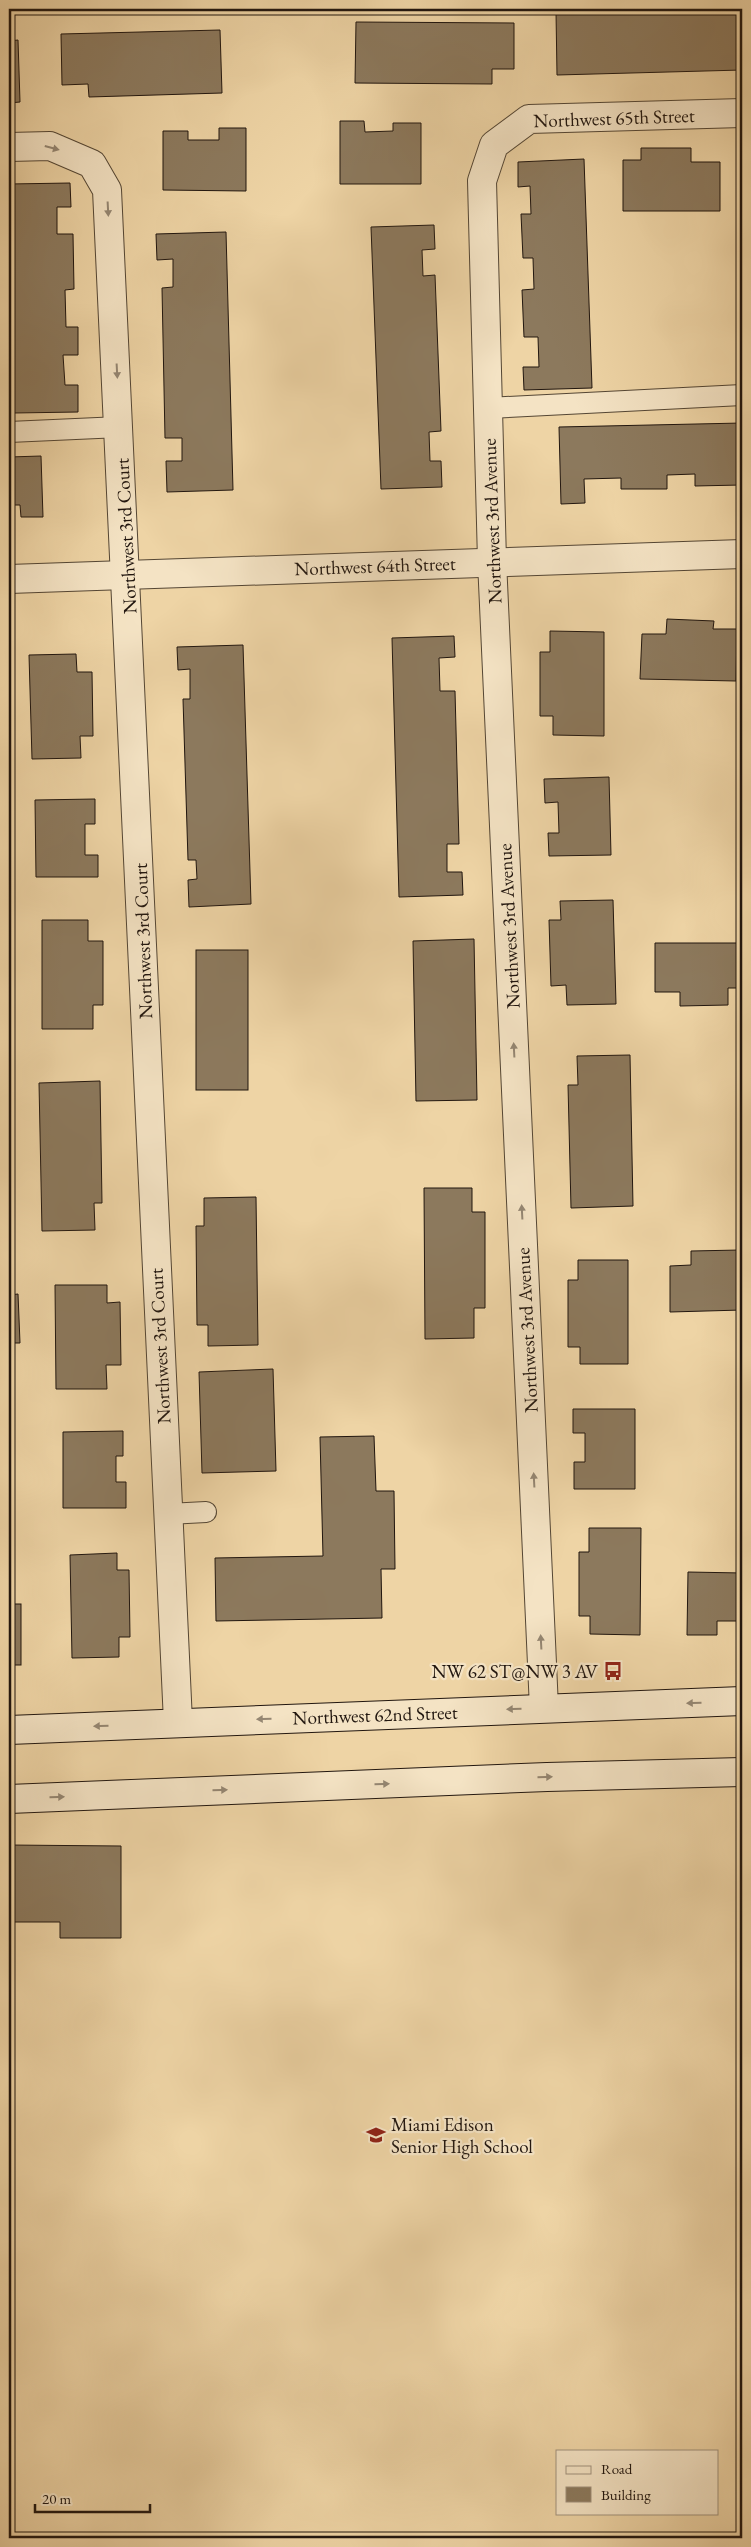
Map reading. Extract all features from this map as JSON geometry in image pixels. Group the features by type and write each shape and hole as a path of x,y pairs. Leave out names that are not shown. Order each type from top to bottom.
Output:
{"street":[{"name":"Northwest 65th Street","path":"494,145 528,119 742,113"},
{"name":"Northwest 3rd Avenue","path":"494,145 482,181 492,561 544,1708"},
{"name":"Northwest 3rd Court","path":"9,147 50,146 92,164 107,190 128,575 178,1722"},
{"name":"Northwest 64th Street","path":"9,579 492,561 742,554"},
{"name":"Northwest 62nd Street","path":"9,1730 742,1701"},
{"path":"9,1799 547,1777 742,1772"}],"lane":[{"path":"488,408 742,395"},
{"path":"9,432 120,427"},
{"path":"168,1514 206,1512"}],"building":[{"path":"742,9 742,70 557,75 556,12"},
{"path":"356,22 514,23 514,69 492,69 492,84 355,83"},
{"path":"220,30 222,93 89,97 88,84 62,85 61,34"},
{"path":"18,40 20,102 9,103 9,41"},
{"path":"340,121 364,121 365,132 393,131 393,123 421,123 421,184 340,184"},
{"path":"219,128 246,128 246,191 163,190 163,131 188,131 188,140 219,140"},
{"path":"641,148 691,148 691,162 720,162 720,211 623,211 623,160 641,160"},
{"path":"584,159 592,388 524,390 523,367 539,367 538,337 524,337 522,290 534,289 533,258 523,258 521,214 531,214 530,186 518,187 518,162"},
{"path":"70,183 71,207 57,207 57,234 73,234 74,289 65,290 66,327 78,327 78,355 63,355 65,385 78,385 78,412 14,413 9,184"},
{"path":"434,225 435,249 422,250 423,276 435,275 441,431 429,432 430,461 441,461 442,487 381,489 371,227"},
{"path":"226,232 233,490 167,492 166,461 182,461 182,438 165,438 162,288 173,287 173,259 157,260 156,234"},
{"path":"742,423 741,485 695,486 695,474 667,475 667,489 621,489 621,478 584,479 585,503 561,504 559,427"},
{"path":"41,456 43,517 21,517 20,505 9,505 9,457"},
{"path":"667,619 714,621 713,629 737,629 736,681 640,679 642,634 666,634"},
{"path":"550,631 604,632 604,736 553,735 553,716 540,716 540,652 550,652"},
{"path":"454,636 455,657 439,658 440,691 455,691 459,844 447,844 447,872 462,872 463,895 399,897 392,638"},
{"path":"243,645 251,904 189,907 188,880 197,879 196,860 188,860 183,699 190,699 190,669 178,670 177,647"},
{"path":"76,654 77,672 92,672 93,736 80,736 81,758 32,759 29,655"},
{"path":"609,777 611,855 549,856 548,833 559,833 558,802 545,803 544,779"},
{"path":"95,799 95,824 85,824 85,855 98,855 98,877 36,877 35,800"},
{"path":"613,900 616,1004 567,1005 566,985 551,986 549,920 561,920 560,901"},
{"path":"42,920 88,920 88,941 103,941 103,1005 93,1005 93,1029 42,1029"},
{"path":"474,939 477,1100 416,1101 413,941"},
{"path":"655,943 742,943 742,988 728,988 728,1005 680,1006 680,992 655,992"},
{"path":"196,950 248,950 248,1090 196,1090"},
{"path":"630,1055 633,1206 571,1208 568,1085 578,1085 577,1056"},
{"path":"100,1081 102,1203 94,1203 95,1230 42,1231 39,1083"},
{"path":"424,1188 472,1188 472,1212 485,1212 485,1308 474,1308 474,1338 425,1339"},
{"path":"256,1197 258,1345 208,1346 208,1325 197,1325 196,1226 204,1226 204,1198"},
{"path":"740,1250 742,1310 670,1312 670,1266 691,1265 691,1251"},
{"path":"578,1260 628,1260 628,1364 580,1364 580,1347 568,1347 568,1280 578,1280"},
{"path":"55,1285 107,1285 107,1303 120,1302 121,1365 106,1365 107,1389 56,1389"},
{"path":"18,1294 20,1343 9,1343 9,1295"},
{"path":"273,1369 276,1471 202,1473 199,1372"},
{"path":"573,1409 635,1409 635,1489 574,1489 574,1462 585,1462 585,1433 573,1433"},
{"path":"123,1431 123,1456 116,1456 116,1482 126,1482 126,1508 63,1508 63,1432"},
{"path":"374,1436 376,1491 394,1491 395,1569 381,1569 382,1618 216,1621 215,1558 323,1556 320,1437"},
{"path":"589,1528 641,1528 640,1635 590,1634 590,1616 579,1616 579,1552 589,1552"},
{"path":"117,1553 117,1570 129,1570 130,1637 119,1637 119,1657 72,1658 70,1555"},
{"path":"688,1572 742,1573 742,1621 717,1621 717,1635 687,1635"},
{"path":"9,1604 21,1604 21,1665 9,1665"},
{"path":"9,1845 121,1846 121,1938 60,1938 60,1922 9,1922"}],"place":[{"name":"NW 62 ST@NW 3 AV","path":"613,1671"},
{"name":"Miami Edison Senior High School","path":"376,2135"}]}
